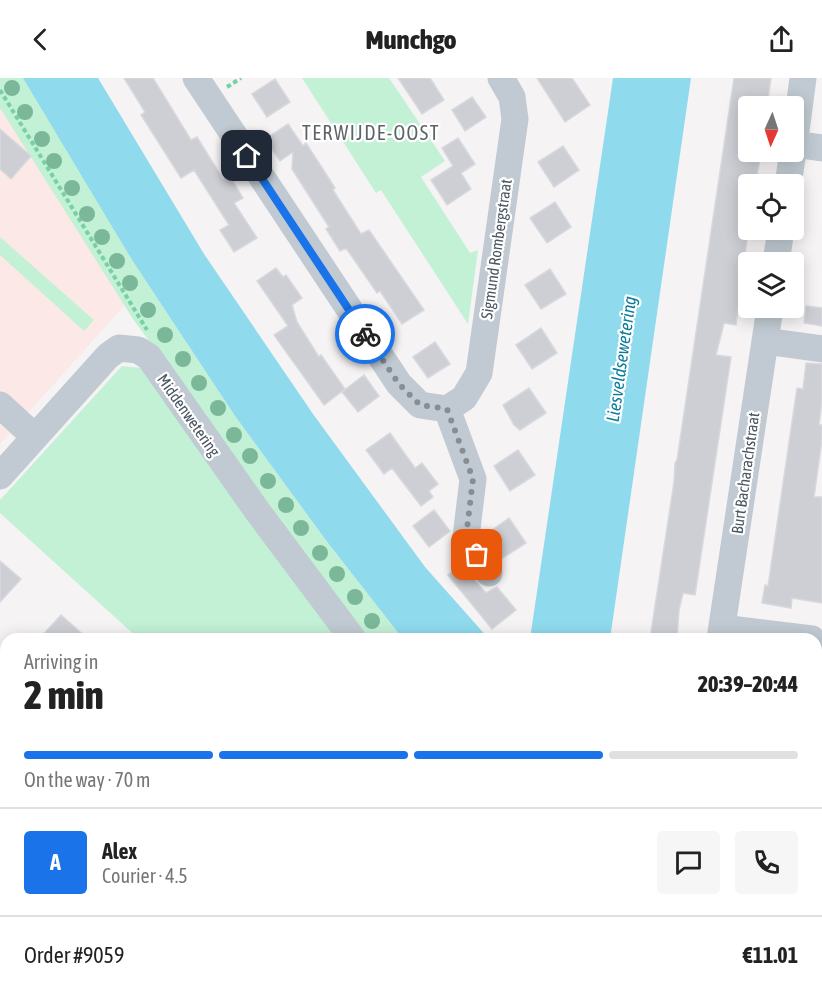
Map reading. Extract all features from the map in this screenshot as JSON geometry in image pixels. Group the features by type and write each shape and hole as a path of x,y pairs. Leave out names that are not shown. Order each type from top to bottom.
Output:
{"street":[{"path":"196,78 399,384 420,405 447,409 473,479 466,537 489,573"},
{"name":"Sigmund Rombergstraat","path":"447,409 464,398 479,373 515,119 512,97 501,78"},
{"path":"801,96 803,78"},
{"path":"804,146 822,148"},
{"name":"Burt Bacharachstraat","path":"721,633 768,318"},
{"path":"765,341 822,350"},
{"name":"Middenwetering","path":"0,476 108,356 119,348 138,350 149,357 258,513 348,633"},
{"path":"0,405 35,437"}],"shaded area":[{"path":"0,78 146,281 0,444"}],"green space":[{"path":"0,78 28,78 132,260 235,416 328,543 398,633 364,633 314,568 133,319 0,108"},
{"path":"302,78 389,78 445,161 421,177 470,253 478,250 468,324 381,190 376,193"},
{"path":"0,237 94,320 84,331 0,255"},
{"path":"122,366 142,368 333,633 132,633 0,513 0,500"}],"water":[{"path":"23,78 98,78 204,254 313,414 425,567 484,633 398,633 328,543 235,416 132,260"},
{"name":"Liesveldsewetering","path":"613,78 691,78 611,633 531,633"}],"building":[{"path":"124,78 153,78 191,140 197,137 223,179 229,175 243,198 234,203 257,238 234,252 220,230 229,225 194,170 181,178 141,115 145,112"},
{"path":"398,78 430,78 444,100 422,114"},
{"path":"537,78 572,78 590,105 565,122"},
{"path":"734,78 771,78 768,96 738,96 738,162 760,162 757,174 738,174 738,240 747,240 745,252 738,252 736,325 724,323 716,355 731,357 695,595 683,593 677,633 651,633"},
{"path":"275,79 290,102 267,117 252,94"},
{"path":"472,97 486,117 465,131 452,110"},
{"path":"288,124 303,146 306,143 361,234 369,230 424,310 402,324 380,291 377,293 346,248 340,251 326,229 329,227 292,169 293,152 280,161 265,139"},
{"path":"0,129 31,156 11,179 0,169"},
{"path":"458,138 475,164 461,173 471,189 447,205 431,180 453,166 442,148"},
{"path":"563,146 579,170 554,187 538,162"},
{"path":"555,202 571,227 547,243 530,218"},
{"path":"276,268 283,277 286,275 302,298 292,305 297,322 319,357 321,355 345,389 324,405 274,335 288,326 257,281"},
{"path":"550,269 566,294 541,309 525,285"},
{"path":"806,306 822,308 822,326 804,323"},
{"path":"541,328 557,353 532,369 516,345"},
{"path":"435,342 450,364 428,378 413,357"},
{"path":"806,363 822,364 822,401 819,425 822,425 822,440 814,497 822,497 822,603 792,598 791,608 762,603 765,585 768,586 797,388 803,389"},
{"path":"364,375 379,396 358,412 342,392"},
{"path":"529,388 546,413 520,430 514,425 503,405"},
{"path":"390,433 415,468 422,463 438,484 429,491 433,497 421,506 392,468 384,474 366,450"},
{"path":"518,450 535,475 510,491 494,466"},
{"path":"434,510 450,531 429,547 413,526"},
{"path":"509,518 526,543 501,559 485,535"},
{"path":"0,561 21,579 0,602"},
{"path":"461,565 486,593 497,587 516,610 492,629 448,575"},
{"path":"61,615 81,633 44,633"}],"way so far":[{"path":"365,334 399,384 420,405 447,409 473,479 466,537 477,555"}],"district":[{"name":"TERWIJDE-OOST","path":"371,132"}],"route":[{"path":"247,156 365,334"}]}
